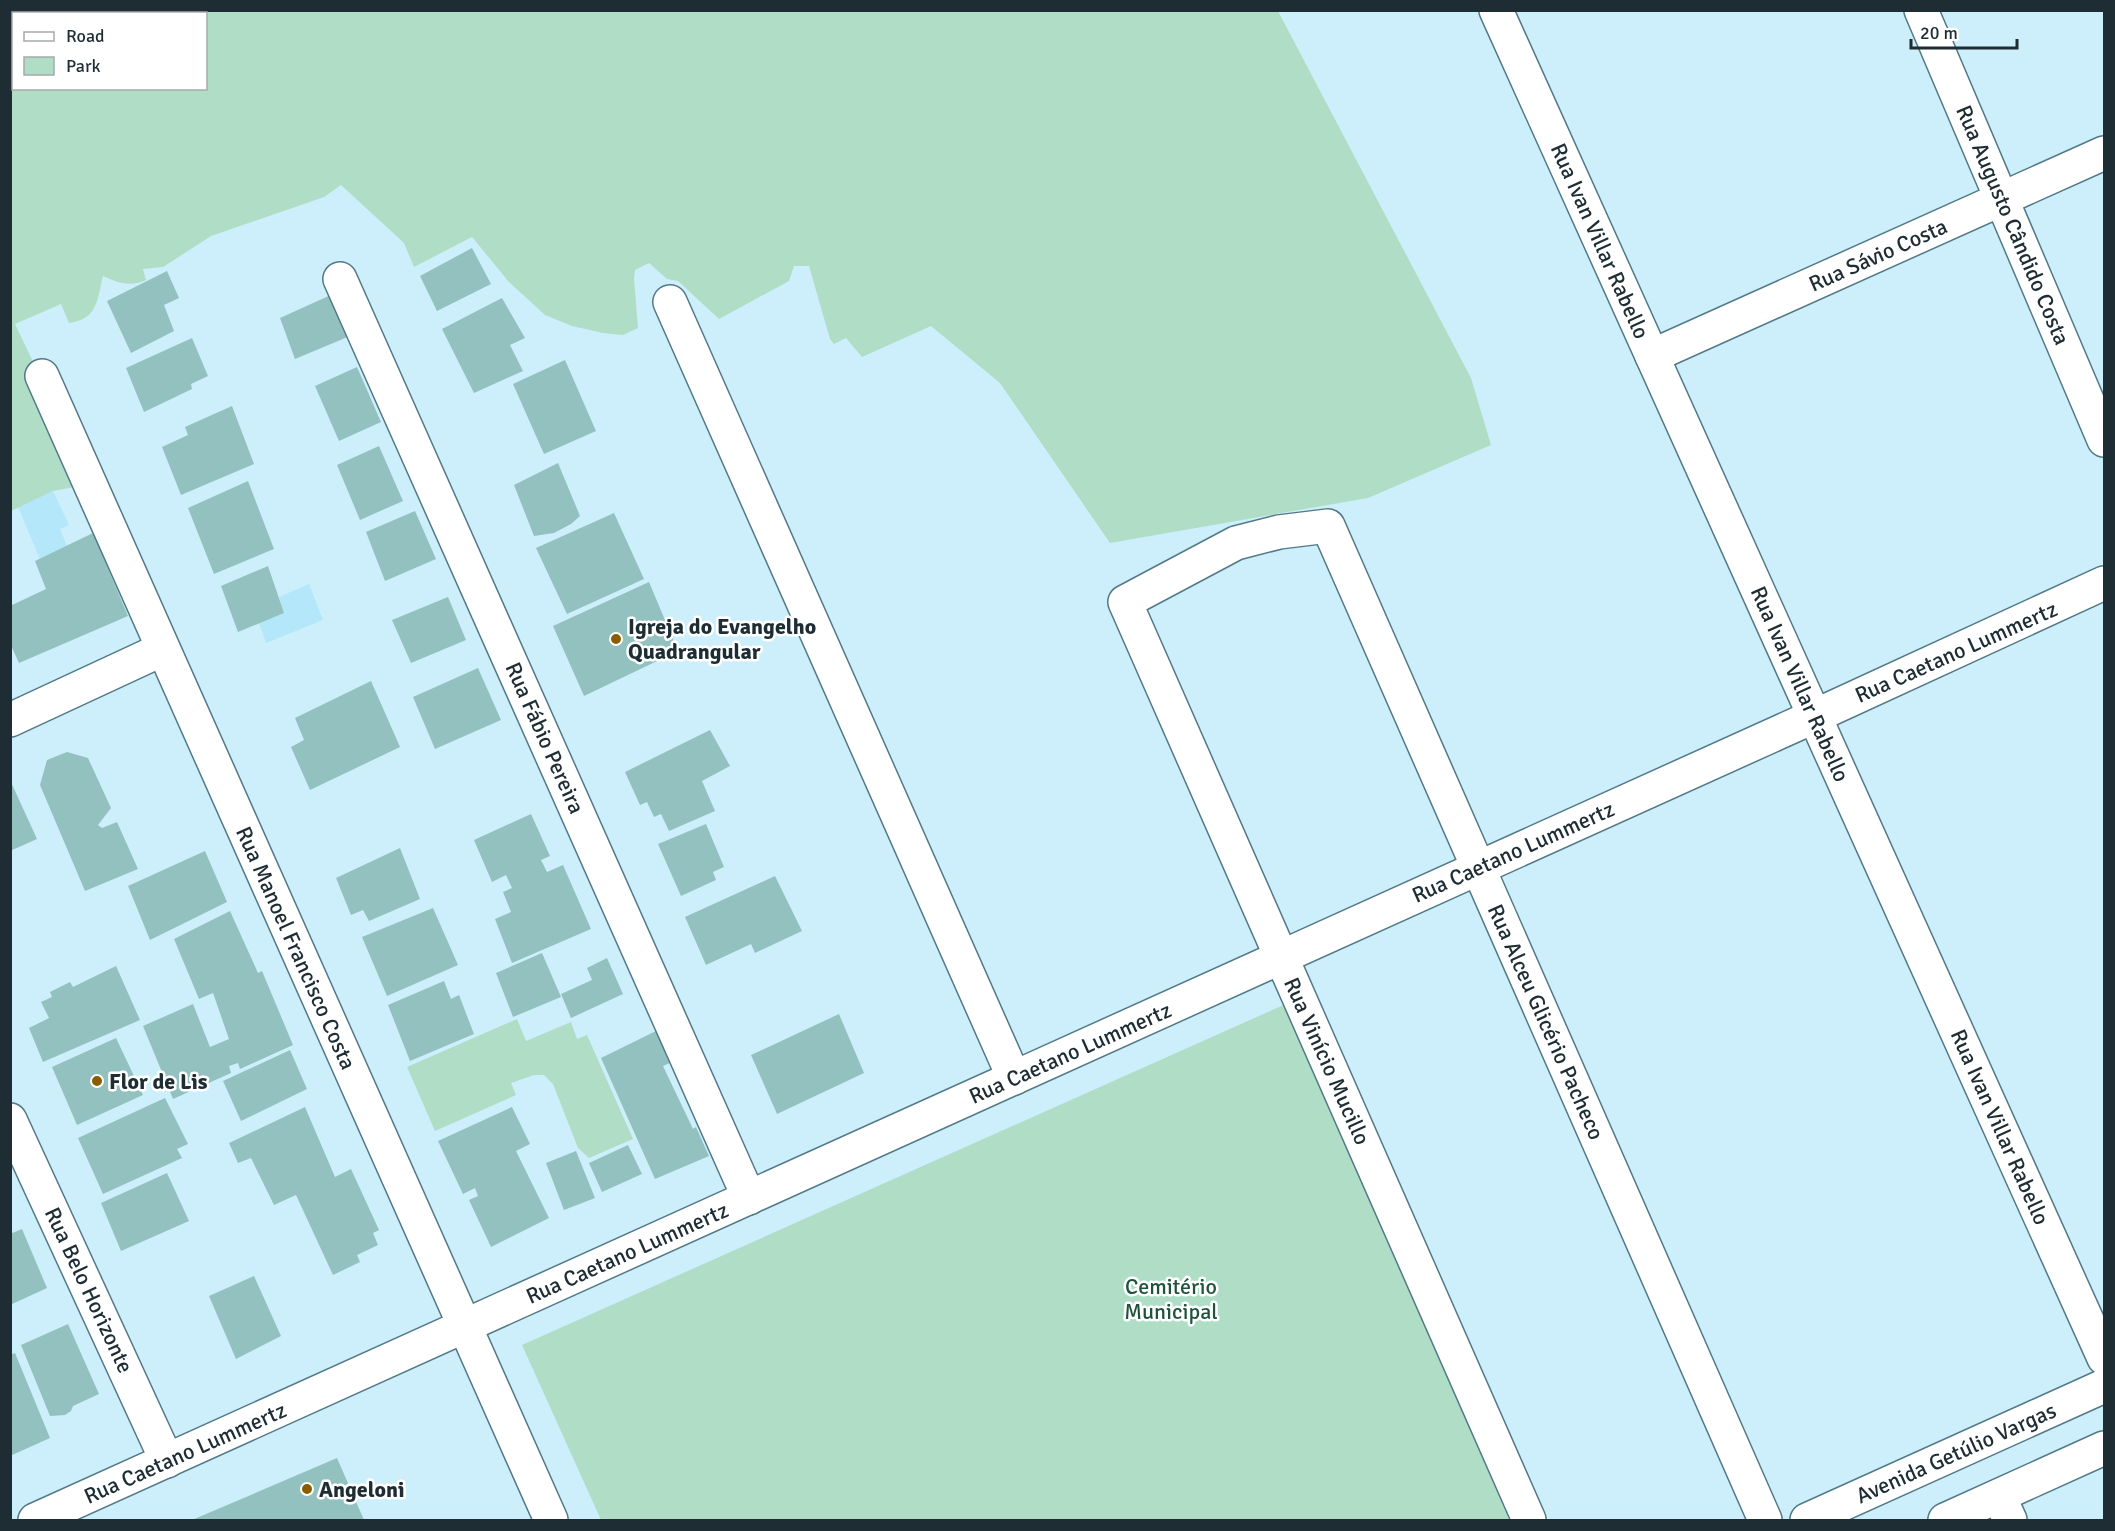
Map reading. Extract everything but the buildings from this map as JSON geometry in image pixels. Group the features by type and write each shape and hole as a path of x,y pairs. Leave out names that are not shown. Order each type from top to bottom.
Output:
{"street":[{"name":"Rua Ivan Villar Rabello","path":"1496,10 2104,1358"},
{"name":"Rua Augusto Cândido Costa","path":"1921,10 2104,440"},
{"name":"Rua Sávio Costa","path":"1652,356 2104,153"},
{"name":"Rua Fábio Pereira","path":"340,279 749,1198"},
{"path":"670,302 1014,1078"},
{"name":"Rua Manoel Francisco Costa","path":"42,376 551,1521"},
{"name":"Rua Alceu Glicério Pacheco","path":"1125,602 1236,543 1279,532 1328,526 1766,1521"},
{"name":"Rua Caetano Lummertz","path":"35,1521 1815,716 2104,583"},
{"name":"Rua Vinício Mucillo","path":"1125,602 1529,1521"},
{"path":"10,720 163,649"},
{"name":"Rua Belo Horizonte","path":"10,1120 167,1461"},
{"name":"Avenida Getúlio Vargas","path":"1807,1521 2104,1386"},
{"path":"1945,1521 2005,1508 2104,1448"}],"shaded area":[{"path":"53,491 69,525 60,529 67,546 40,559 18,507"},
{"path":"309,584 323,620 266,643 259,623 284,613 279,597"}],"green space":[{"path":"11,10 1278,11 1471,378 1491,445 1368,498 1110,543 1000,383 931,326 862,357 846,338 834,344 830,339 809,266 794,266 789,281 719,319 678,281 667,279 649,263 635,270 638,328 623,335 603,333 572,326 545,315 509,282 472,237 414,267 404,243 341,185 324,197 211,236 163,267 143,269 146,280 124,283 103,276 95,307 91,313 79,321 69,323 61,304 15,324 48,393 75,487 53,491 11,511"},
{"name":"Cemitério Municipal","path":"1288,1003 1509,1520 601,1520 522,1345"},
{"path":"517,1019 526,1041 571,1022 577,1039 587,1035 633,1139 589,1158 578,1148 553,1084 544,1075 534,1075 511,1083 516,1095 435,1131 407,1067"}],"place":[{"name":"Igreja do Evangelho Quadrangular","path":"616,639"},
{"name":"Flor de Lis","path":"97,1081"},
{"name":"Angeloni","path":"307,1489"}]}
